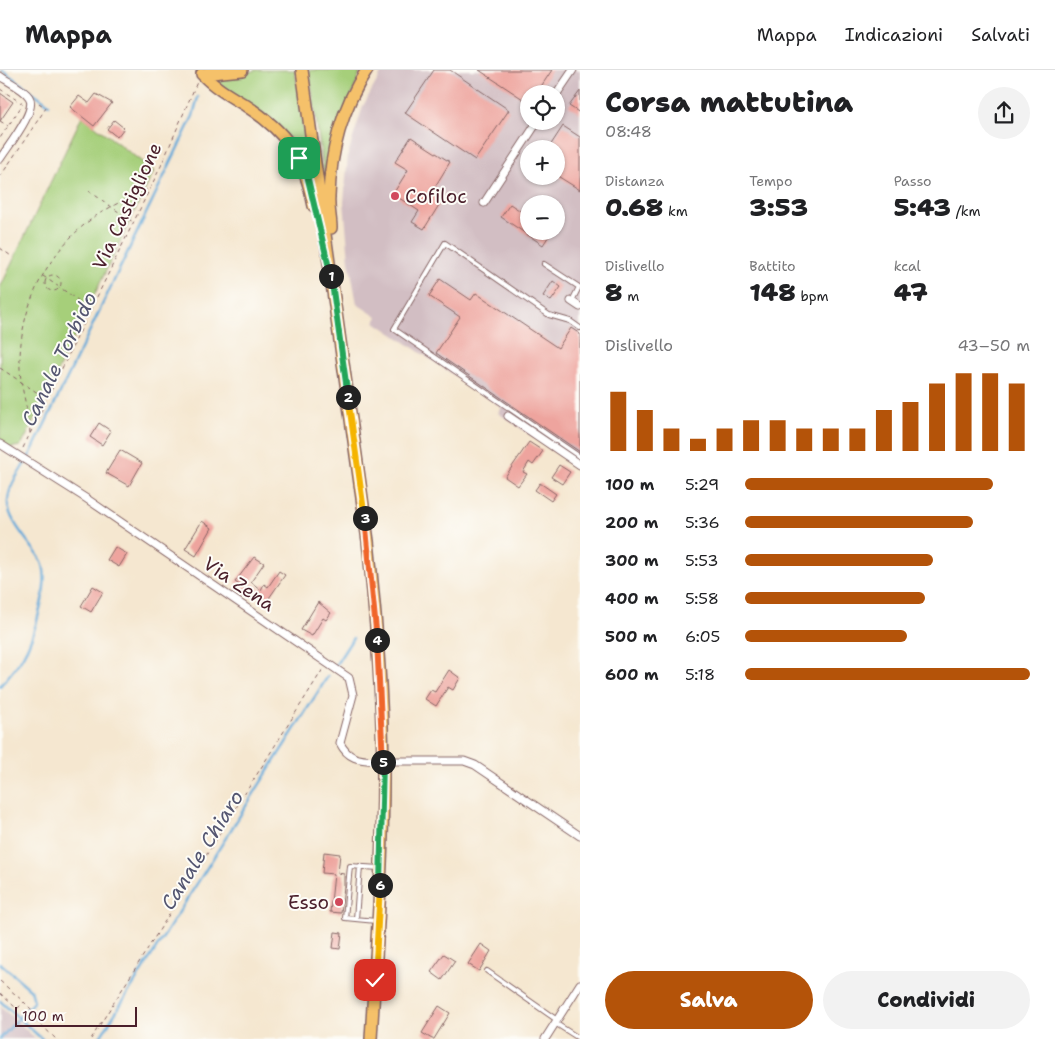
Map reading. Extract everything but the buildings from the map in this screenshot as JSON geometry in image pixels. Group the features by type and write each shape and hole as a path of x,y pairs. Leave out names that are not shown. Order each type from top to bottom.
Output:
{"main road":[{"path":"199,72 242,70"},
{"path":"302,70 368,540 374,599 383,747 381,868 371,1039"},
{"path":"329,265 332,226 328,199 337,138 346,108 367,70"},
{"path":"199,72 210,82 267,121 292,146 307,175 329,265"}],"street":[{"path":"563,85 573,70"},
{"path":"0,76 29,95 32,104 29,115 0,159"},
{"path":"484,203 532,130"},
{"path":"571,301 580,307"},
{"path":"508,416 580,466"},
{"name":"Via Zena","path":"0,444 87,499 349,678 353,689 352,701 340,739 342,747 349,756 356,759 376,761"},
{"path":"392,761 464,761 474,765 580,836"},
{"path":"545,1039 580,984"}],"lane":[{"path":"580,328 570,321 549,315 445,243 394,329 580,457"},
{"path":"544,264 579,287 571,301"},
{"path":"378,921 345,918 350,866 381,868"},
{"path":"356,919 360,866"},
{"path":"487,971 580,1039"}],"path":[{"name":"Via Castiglione","path":"18,456 134,222 199,72"},
{"path":"0,89 23,104 0,138"},
{"path":"0,121 8,126"},
{"path":"30,435 21,382 23,330 33,296 42,276 62,247 75,233 111,207 150,188"},
{"path":"89,191 134,222"},
{"path":"0,248 14,258"},
{"path":"42,276 91,309"},
{"path":"47,279 52,276 58,277 61,282 60,288"},
{"path":"47,279 46,286 49,290 54,291 60,288"},
{"path":"0,368 47,399"},
{"path":"91,1039 327,663"},
{"path":"0,981 38,1016 36,1020 56,1039"},
{"path":"0,993 17,1009 24,1002"}],"shaded area":[{"path":"383,70 580,70 580,469 498,413 501,407 375,322 377,317 357,304 349,261 344,202 348,154 363,106"},
{"path":"0,1007 16,1020 36,1039 0,1039"}],"green space":[{"path":"255,70 295,70 308,163 291,139 213,79 236,77"},
{"path":"309,70 361,70 324,174"},
{"path":"82,116 154,171 25,439 20,446 10,448 0,441 0,288"}],"waterway":[{"path":"2,70 49,104"},
{"name":"Canale Torbido","path":"0,686 18,664 32,636 40,608 44,581 44,569 41,560 20,532 8,508 11,488 31,453 193,116 198,97"},
{"name":"Canale Chiaro","path":"335,666 353,638"},
{"name":"Canale Chiaro","path":"99,1039 328,676"},
{"name":"Canale Torbido","path":"0,963 31,990 34,1001 0,1039"},
{"name":"Canale Torbido","path":"0,1001 42,1039"}],"place":[{"name":"Cofiloc","path":"395,196"},
{"name":"Esso","path":"339,902"}],"route":[{"path":"299,158 307,175 329,265 368,540 374,599 382,702 383,780 381,868 375,980"}]}
